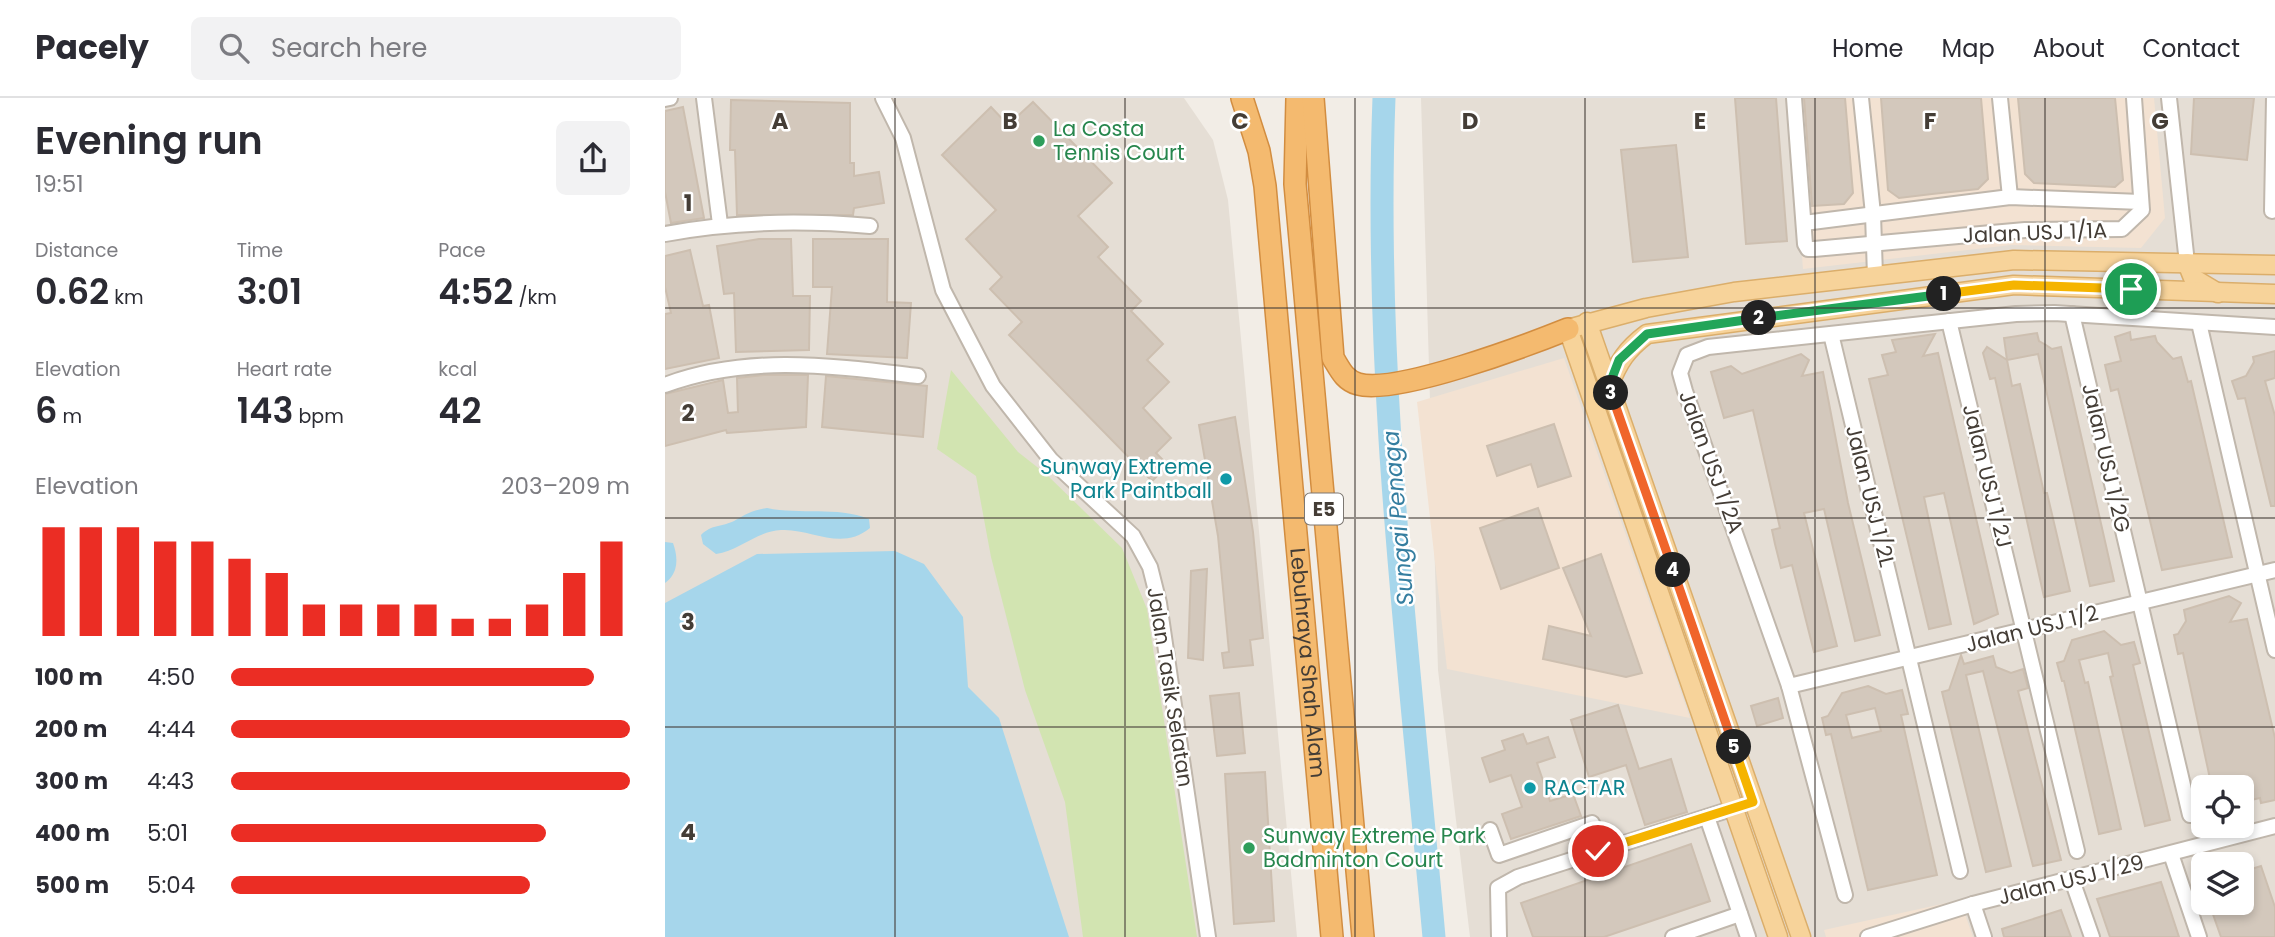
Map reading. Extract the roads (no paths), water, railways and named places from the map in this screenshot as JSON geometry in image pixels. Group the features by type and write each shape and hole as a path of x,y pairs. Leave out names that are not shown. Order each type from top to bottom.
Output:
{"highway":[{"name":"Lebuhraya Shah Alam","path":"1243,98 1259,150 1332,937"},
{"path":"1250,98 1259,150"},
{"path":"1282,98 1296,184"},
{"name":"Lebuhraya Shah Alam","path":"1297,98 1296,184 1363,937"},
{"path":"1313,98 1333,358 1344,376 1358,384 1373,386 1415,380 1577,325"},
{"path":"1352,835 1372,937"}],"main road":[{"path":"1577,325 1734,292 2014,260 2275,265"},
{"path":"2131,289 2174,279 2187,263"},
{"path":"2187,263 2193,278 2219,294"},
{"path":"1609,386 1619,360 1647,334 2014,285 2275,294"},
{"path":"1577,325 1609,386 1801,937"},
{"path":"1577,325 1778,937"}],"street":[{"path":"665,99 670,98"},
{"path":"704,98 720,224"},
{"name":"Jalan Tasik Selatan","path":"883,98 903,138 943,290 993,386 1051,460 1133,536 1150,567 1159,603 1208,937"},
{"path":"1794,98 1804,223 2011,197 2141,202 2134,98"},
{"path":"1861,98 1873,214 1875,276"},
{"path":"2000,98 2011,197"},
{"path":"2169,98 2187,263"},
{"path":"2272,211 2274,98"},
{"name":"Jalan USJ 1/1A","path":"1804,223 1808,249 2025,230 2117,230 2140,214 2141,202"},
{"path":"665,234 720,224 820,221 870,226"},
{"name":"Jalan USJ 1/2A","path":"1845,895 1789,686 1680,373 1687,355 1697,349 2017,314 2072,314 2275,327"},
{"name":"Jalan USJ 1/2G","path":"2072,314 2190,815"},
{"name":"Jalan USJ 1/2J","path":"1949,321 2077,851"},
{"path":"2199,323 2275,650"},
{"name":"Jalan USJ 1/2L","path":"1831,334 1960,871"},
{"path":"665,385 692,375 748,365 821,365 918,376"},
{"name":"Jalan USJ 1/2","path":"1789,686 2275,570"},
{"path":"1499,937 1498,888 1518,877 1753,802"},
{"path":"1707,817 1748,937"},
{"path":"1490,830 1499,855 1592,823"},
{"name":"Jalan USJ 1/29","path":"1868,937 1973,904 2274,830"},
{"path":"2171,854 2199,937"},
{"path":"2073,880 2092,937"},
{"path":"1973,904 1984,937"},
{"path":"1673,937 1741,914"}],"water":[{"path":"767,508 856,515 869,519 870,528 859,535 837,539 792,530 772,531 716,554 703,544 701,535 709,529"},
{"path":"665,542 673,543 676,559 673,575 665,583"},
{"path":"895,551 924,564 963,617 968,687 999,718 1069,937 665,937 665,603 757,554"}],"waterway":[{"name":"Sungai Penaga","path":"1384,98 1382,203 1388,413 1404,623 1434,937"}],"place":[{"name":"La Costa Tennis Court","path":"1039,141"},
{"name":"Sunway Extreme Park Paintball","path":"1226,479"},
{"name":"RACTAR","path":"1530,788"},
{"name":"Sunway Extreme Park Badminton Court","path":"1249,848"}]}
